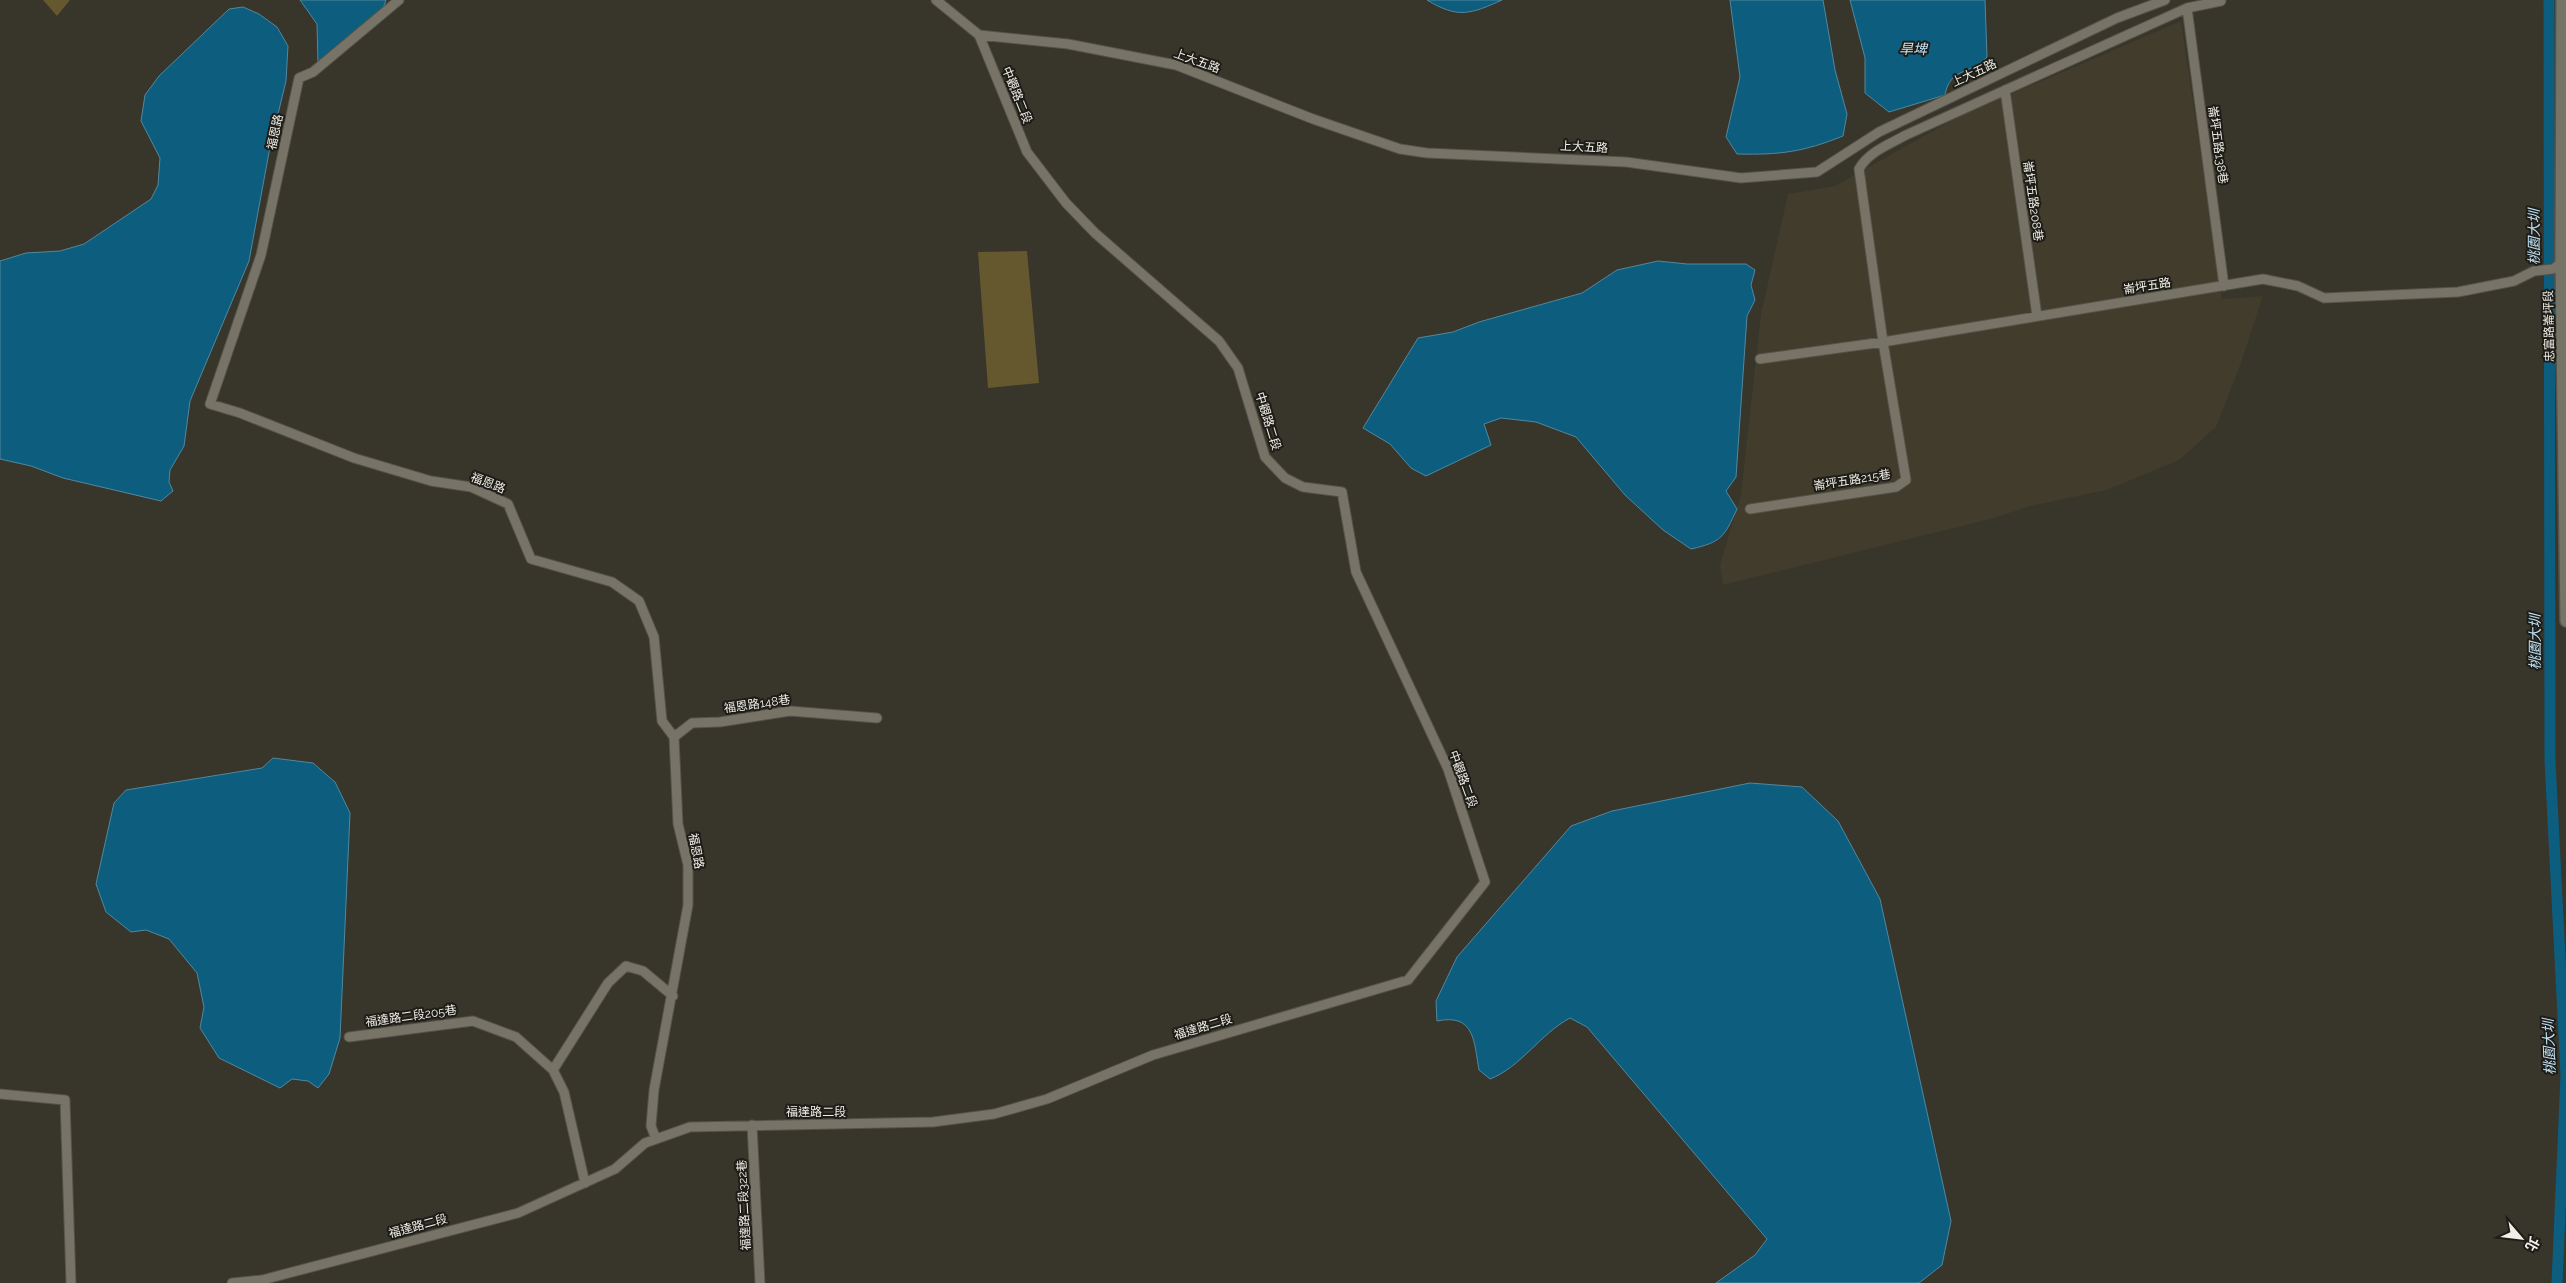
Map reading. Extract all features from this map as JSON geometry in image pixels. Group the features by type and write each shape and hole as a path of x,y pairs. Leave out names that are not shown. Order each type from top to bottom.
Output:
{"street":[{"name":"福恩路","path":"399,0 314,72 300,78 261,255 210,404 240,413 354,458 431,481 471,487 508,504 531,559 612,582 639,601 654,637 662,721 674,737 678,824 688,865 688,905 673,996 654,1090 651,1126 656,1139"},
{"name":"中觀路二段","path":"936,0 979,35 1027,152 1066,203 1095,233 1219,341 1238,368 1265,457 1285,478 1303,487 1342,492 1356,572 1448,770 1485,882 1408,980"},
{"name":"上大五路","path":"979,35 1068,44 1176,65 1313,119 1400,149 1427,153 1626,162 1741,178 1817,172 1879,132 2117,18 2164,0"},
{"name":"忠富路崙坪段","path":"2562,0 2560,264 2565,295 2566,621"},
{"path":"1883,342 1859,169 1873,154 1906,135 2187,8 2221,1"},
{"name":"崙坪五路138巷","path":"2187,8 2224,286"},
{"name":"崙坪五路208巷","path":"2005,90 2037,316"},
{"path":"1854,149 1873,154"},
{"name":"崙坪五路","path":"1760,359 1883,342 2263,279 2298,286 2324,298 2458,292 2514,281 2534,271 2560,264"},
{"name":"崙坪五路215巷","path":"1750,509 1896,487 1906,480 1883,342"},
{"name":"福恩路148巷","path":"674,737 692,723 720,722 790,711 877,718"},
{"path":"552,1070 608,983 626,966 643,971 673,996"},
{"name":"福達路二段","path":"232,1283 262,1280 518,1213 615,1169 646,1143 690,1127 916,1123 994,1114 1047,1099 1152,1055 1408,980"},
{"name":"福達路二段205巷","path":"349,1037 474,1021 516,1037 552,1070 564,1092 585,1182"},
{"path":"0,1094 65,1100 71,1283"},
{"name":"福達路二段322巷","path":"752,1125 760,1283"}],"shaded area":[{"path":"43,0 70,0 57,16"},
{"path":"2181,21 2222,299 2263,296 2241,363 2216,427 2179,460 2107,490 2030,506 1994,518 1723,585 1720,565 1741,494 1761,314 1788,194 1835,186 1956,118"},
{"path":"1027,251 1039,383 988,388 978,252"}],"water":[{"path":"300,0 386,0 382,11 318,64 317,24"},
{"path":"1427,0 1502,0 1482,9 1456,12 1447,10"},
{"path":"1730,0 1823,0 1835,70 1847,114 1843,136 1803,149 1766,154 1737,154 1726,137 1740,77"},
{"name":"旱埤","path":"1850,0 1985,0 1987,57 1981,63 1956,75 1951,80 1945,95 1889,112 1865,93 1865,58"},
{"path":"243,7 259,14 277,27 288,46 286,81 270,147 249,261 190,401 184,446 170,470 169,482 173,491 161,501 63,478 31,466 0,459 0,261 26,253 60,251 84,244 151,199 158,185 160,158 141,121 145,95 159,76 229,9"},
{"path":"1658,261 1687,264 1746,264 1755,270 1751,285 1755,300 1747,316 1736,477 1726,491 1737,509 1729,526 1716,541 1691,549 1663,530 1625,495 1576,437 1536,422 1501,418 1484,424 1491,445 1426,476 1411,468 1390,444 1363,428 1418,338 1453,332 1479,322 1582,293 1617,270"},
{"path":"273,758 313,763 335,782 350,813 340,1038 329,1074 318,1088 308,1081 292,1079 280,1088 219,1058 200,1028 204,1007 197,973 169,939 146,930 131,932 106,912 96,884 114,803 126,790 262,768"},
{"path":"1750,783 1802,787 1838,821 1880,899 1951,1221 1942,1265 1919,1283 1716,1283 1755,1255 1767,1239 1587,1027 1570,1018 1549,1033 1511,1067 1490,1079 1479,1070 1474,1040 1466,1026 1459,1021 1437,1021 1436,1001 1457,957 1571,826 1612,811"}],"waterway":[{"name":"桃園大圳","path":"2549,0 2550,761 2566,1075 2557,1283"},
{"name":"桃園大圳","path":"2549,258 2554,255"},
{"name":"桃園大圳","path":"2549,288 2554,288"}]}
